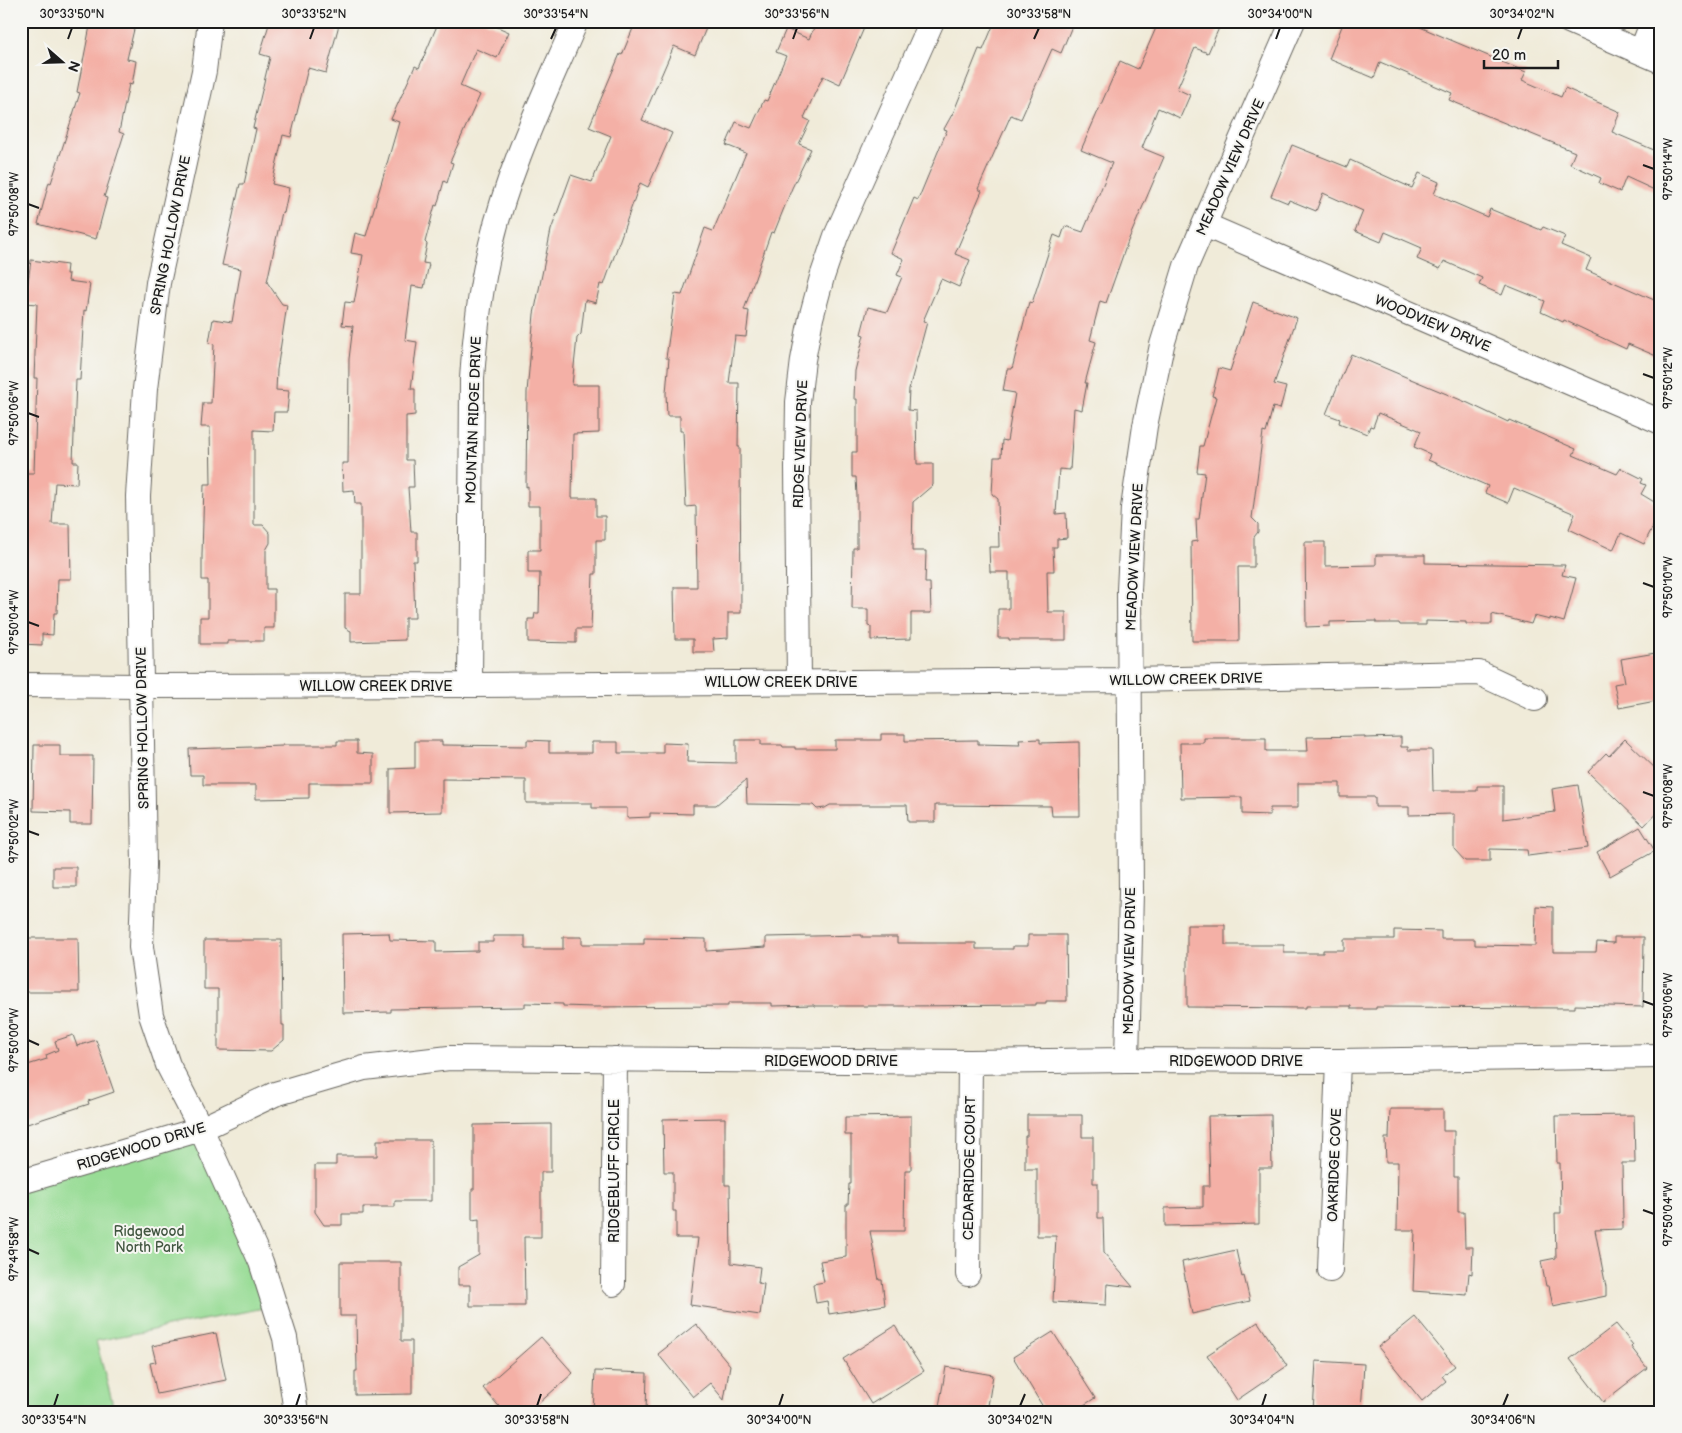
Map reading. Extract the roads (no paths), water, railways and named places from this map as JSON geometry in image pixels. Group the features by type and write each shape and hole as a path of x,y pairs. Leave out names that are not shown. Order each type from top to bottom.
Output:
{"street":[{"name":"SPRING HOLLOW DRIVE","path":"210,21 204,71 158,283 145,389 138,496 144,866 141,947 151,1015 168,1065 201,1129 260,1262 284,1338 296,1412"},
{"name":"MOUNTAIN RIDGE DRIVE","path":"470,685 472,379 475,333 482,288 491,243 519,156 576,21"},
{"name":"RIDGE VIEW DRIVE","path":"799,682 798,402 811,318 836,236 932,21"},
{"name":"MEADOW VIEW DRIVE","path":"1127,1060 1131,892 1129,590 1134,508 1144,426 1165,336 1186,266 1294,21"},
{"path":"1569,21 1651,56 1654,21"},
{"name":"WOODVIEW DRIVE","path":"1205,225 1661,422"},
{"name":"WILLOW CREEK DRIVE","path":"21,685 470,685 1130,680 1479,673 1535,699"},
{"name":"RIDGEWOOD DRIVE","path":"21,1182 201,1129 275,1094 364,1068 449,1058 970,1062 1127,1060 1338,1061 1661,1056"},
{"name":"RIDGEBLUFF CIRCLE","path":"613,1284 614,1059"},
{"name":"OAKRIDGE COVE","path":"1330,1270 1338,1061"},
{"name":"CEDARRIDGE COURT","path":"968,1274 970,1062"}],"park label":[{"name":"Ridgewood North Park","path":"149,1240"}]}
